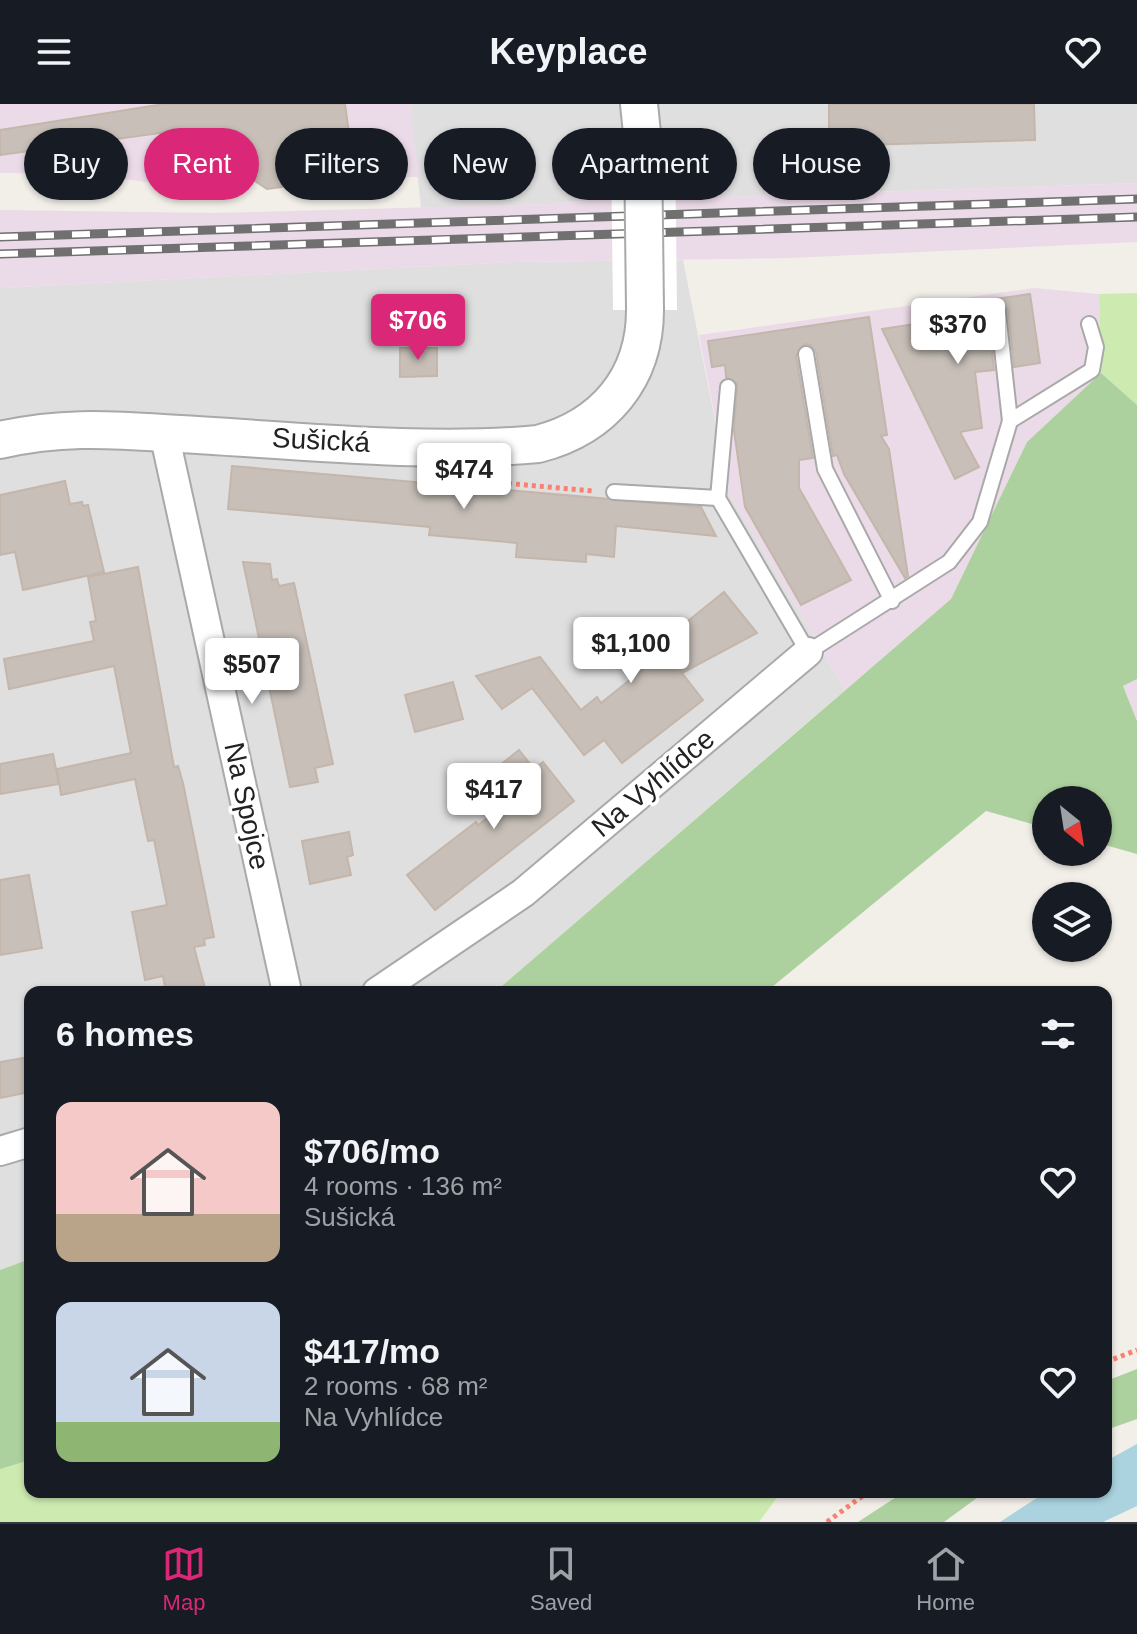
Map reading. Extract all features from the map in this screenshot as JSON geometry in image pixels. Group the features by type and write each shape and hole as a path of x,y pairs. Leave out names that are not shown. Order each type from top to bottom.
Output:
{"street":[{"name":"Sušická","path":"0,440 48,430 104,428 492,447 548,442 595,417 622,389 641,353 645,310 643,143 639,104"},
{"name":"Na Spojce","path":"164,433 286,986"},
{"name":"Na Vyhlídce","path":"386,986 523,893 808,652"},
{"path":"0,1151 24,1144"}],"lane":[{"path":"728,387 718,498 808,652 949,562 980,522 1010,421 998,312"},
{"path":"1010,421 1092,370 1096,347 1089,324"},
{"path":"806,354 825,469 892,601"},
{"path":"614,492 718,498"}],"path":[{"path":"1112,1360 1137,1350"},
{"path":"827,1522 860,1498"}],"shaded area":[{"path":"0,104 410,104 419,177 408,177 408,128 275,128 275,188 267,189 265,178 259,179 259,128 144,128 144,182 128,180 128,128 24,128 24,173 0,173"},
{"path":"410,104 1137,104 1137,183 890,191 890,128 753,128 753,196 737,197 737,128 552,128 552,200 586,200 421,208"},
{"path":"1137,183 1137,242 790,258 515,262 0,288 0,210 214,213 552,204 586,200 737,200 737,197 753,196 753,200 890,200 890,191"},
{"path":"683,260 730,495 845,690 502,986 24,986 24,1261 0,1270 0,288 515,262"},
{"path":"1034,288 1099,294 1101,373 1027,442 951,599 845,690 730,495 699,335"},
{"path":"1137,679 1137,721 1123,686"}],"green space":[{"path":"1137,293 1137,405 1101,373 1099,294"},
{"path":"1101,373 1137,405 1137,679 1123,686 1137,721 1137,854 1112,847 1112,786 1032,786 1032,824 986,811 773,986 502,986 951,599 1027,442"},
{"path":"24,1261 24,1462 0,1469 0,1270"},
{"path":"1137,1369 1137,1419 1112,1428 1112,1379"},
{"path":"24,1455 24,1498 777,1498 759,1522 0,1522 0,1463"},
{"path":"895,1498 977,1498 944,1522 858,1522"}],"water":[{"path":"1137,1444 1137,1506 1103,1522 1000,1522 1037,1498 1112,1498 1112,1458"}],"pier":[{"path":"612,200 676,200 677,310 613,310"}],"building":[{"path":"164,104 345,104 348,128 275,128 275,188 267,189 259,184 259,128 144,128 144,135 128,137 128,128 24,128 24,152 0,155 0,130"},
{"path":"829,104 1034,104 1035,140 890,144 890,128 829,128"},
{"path":"1030,294 1040,363 1014,367 1008,310 1001,303 992,304 988,313 994,370 975,372 982,428 960,432 979,467 955,479 882,329 915,324 913,310"},
{"path":"869,317 887,435 881,436 889,449 908,576 905,578 844,474 837,455 833,456 816,352 810,345 804,344 796,356 813,458 799,460 799,488 851,580 801,605 745,507 734,431 737,384 726,377 725,365 712,367 708,341"},
{"path":"400,348 437,348 437,376 400,377"},
{"path":"232,466 701,507 716,536 616,526 614,557 586,554 586,562 516,557 517,543 429,535 430,527 228,509"},
{"path":"65,481 70,504 82,502 83,506 88,505 104,572 23,590 15,552 0,555 0,495"},
{"path":"243,562 270,564 272,580 277,579 279,586 294,583 333,764 315,768 318,782 290,787"},
{"path":"138,567 174,767 178,766 183,783 214,937 204,939 205,945 194,947 204,986 165,986 163,976 145,980 132,912 167,905 154,840 148,841 135,779 61,795 57,769 131,753 114,666 9,689 4,659 94,641 90,622 96,621 88,577"},
{"path":"724,592 757,633 682,673 703,700 622,763 604,740 584,755 532,688 502,709 476,676 540,657 581,710 597,697 601,703 662,654 657,646"},
{"path":"453,682 463,719 415,732 405,695"},
{"path":"519,750 534,769 543,762 574,801 435,910 407,875 476,822 478,825 515,798 494,770"},
{"path":"53,754 59,784 0,794 0,764"},
{"path":"349,832 353,855 347,857 351,875 310,884 302,841"},
{"path":"29,875 42,948 0,955 0,880"},
{"path":"24,1058 24,1093 0,1098 0,1062"}],"railway":[{"path":"0,237 1137,199"},
{"path":"0,254 1137,217"}]}
